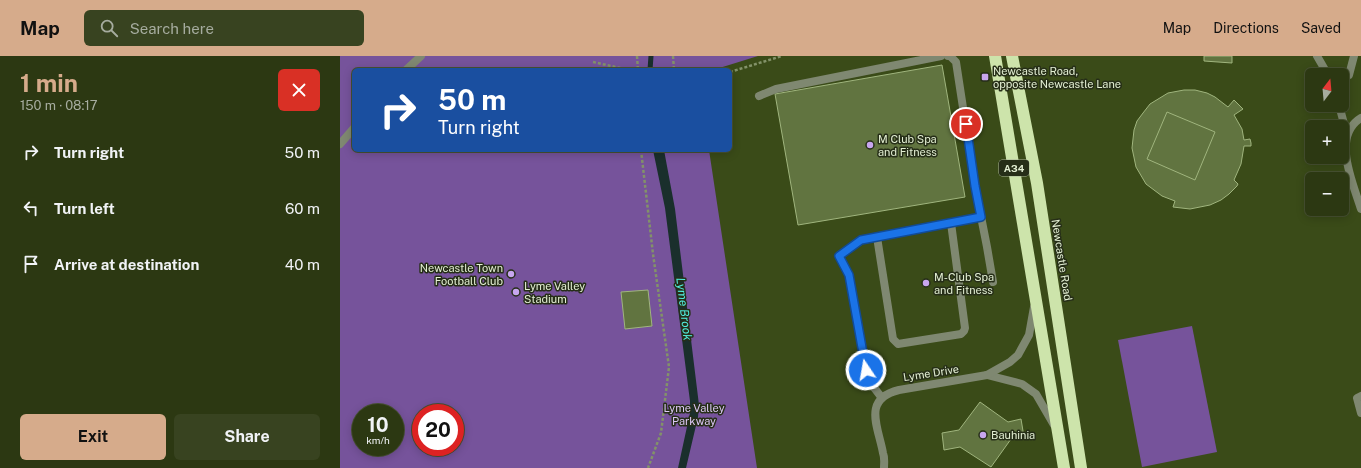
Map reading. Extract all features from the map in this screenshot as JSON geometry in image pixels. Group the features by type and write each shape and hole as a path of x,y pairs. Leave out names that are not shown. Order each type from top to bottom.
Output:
{"highway":[{"name":"A34","path":"995,56 1064,468"},
{"name":"Newcastle Road","path":"1012,56 1037,183 1081,468"}],"street":[{"path":"408,68 421,56"},
{"path":"759,96 776,89 941,56"},
{"path":"948,56 956,62 975,186 993,282"},
{"path":"1317,56 1324,68"},
{"path":"1349,75 1354,56"},
{"path":"1349,132 1355,122 1361,118"},
{"path":"340,144 352,130"},
{"path":"1349,164 1361,209"},
{"path":"884,468 884,455 874,414 876,405 882,398 872,385 866,370 849,275 839,256 861,240 981,217"},
{"path":"877,237 893,339 898,344 961,334 965,328 951,223"},
{"name":"Lyme Drive","path":"882,398 889,392 987,375 1010,362 1018,355 1029,335 1035,301"},
{"name":"Lyme Drive","path":"987,375 1022,384 1027,387 1036,394 1058,430"},
{"path":"1361,396 1358,398 1361,413"}],"path":[{"path":"637,56 638,68"},
{"path":"673,56 674,68"},
{"path":"732,71 782,56"},
{"path":"593,62 620,68"},
{"path":"641,152 653,254 669,367 661,433 648,468"}],"green space":[{"name":"Lyme Valley Stadium","path":"340,56 758,56 719,68 352,68 352,152 709,152 757,468 340,468"},
{"path":"1192,326 1217,452 1142,467 1118,340"}],"water":[{"path":"653,152 664,152 675,209 699,405 698,417 686,468 678,468 690,413 690,401 665,208"}],"building":[{"path":"1204,56 1232,56 1232,63 1204,61"},
{"name":"M Club Spa and Fitness","path":"942,65 965,197 798,225 775,94"},
{"path":"1184,90 1195,90 1207,93 1228,107 1234,100 1243,109 1234,115 1242,129 1244,140 1250,139 1251,143 1251,146 1244,146 1241,164 1234,180 1238,184 1237,186 1221,200 1210,205 1190,209 1173,207 1175,201 1162,196 1146,184 1136,167 1132,148 1134,130 1137,121 1150,104 1168,93"},
{"path":"1167,112 1215,132 1195,180 1147,159"},
{"path":"648,290 652,326 625,329 621,292"},
{"name":"Bauhinia","path":"980,402 1008,422 1021,419 1024,437 1011,439 991,467 960,447 944,450 942,433 959,430"}],"waterway":[{"name":"Lyme Brook","path":"650,68 651,56"}],"place":[{"name":"Newcastle Road, opposite Newcastle Lane","path":"985,77"},
{"name":"M Club Spa and Fitness","path":"870,145"},
{"name":"Newcastle Town Football Club","path":"511,274"},
{"name":"M-Club Spa and Fitness","path":"926,283"},
{"name":"Lyme Valley Stadium","path":"516,292"},
{"name":"Bauhinia","path":"983,435"}],"route":[{"path":"866,370 849,275 839,256 861,240 981,217 966,124"}],"park label":[{"name":"Lyme Valley Parkway","path":"694,414"}]}
